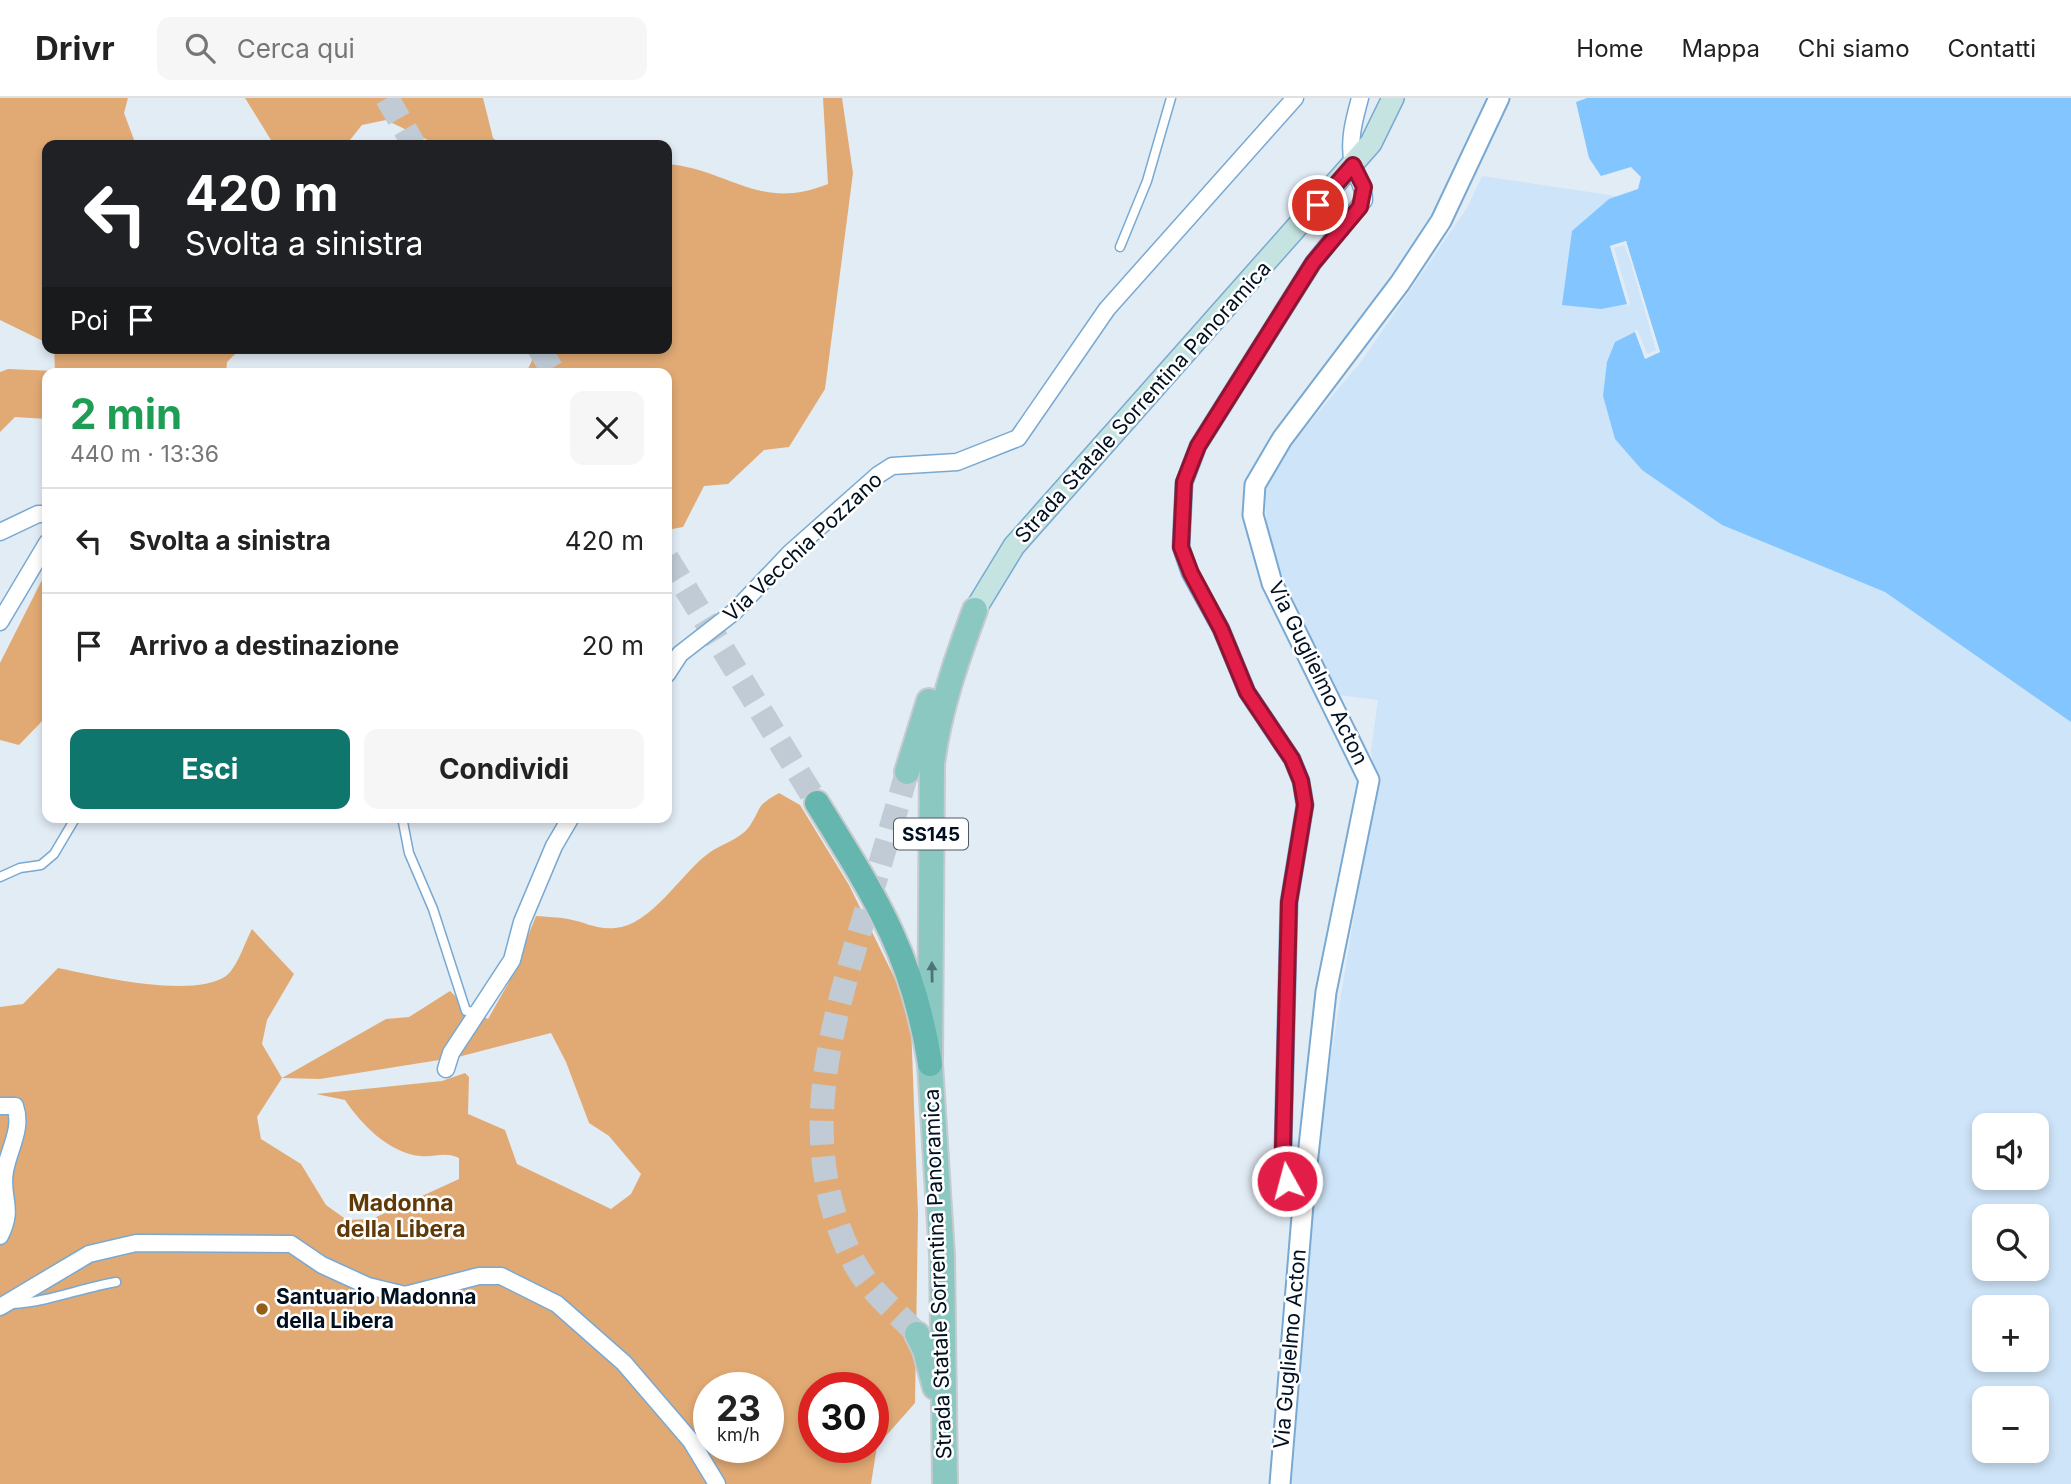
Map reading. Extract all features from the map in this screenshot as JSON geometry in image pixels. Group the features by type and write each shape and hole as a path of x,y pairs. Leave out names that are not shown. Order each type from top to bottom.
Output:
{"highway":[{"path":"817,803 896,939 917,996 930,1064"}],"main road":[{"name":"Strada Statale Sorrentina Panoramica","path":"975,610 1014,546 1371,143 1393,98"},
{"name":"SS145","path":"907,772 941,669 975,610"},
{"name":"SS145","path":"930,1064 932,764 936,729 975,610"},
{"name":"Strada Statale Sorrentina Panoramica","path":"930,1064 942,1256 945,1484"},
{"name":"SS145","path":"917,1334 925,1350 944,1425"}],"street":[{"name":"Via Vecchia Pozzano","path":"672,666 680,654 734,612 790,553 878,475 892,466 957,462 1018,438 1108,309 1295,98"},
{"path":"1304,1192 1287,1181 1283,1148 1289,902 1305,805 1301,781 1292,759 1247,692 1221,629 1191,573 1181,547 1184,482 1198,446 1313,263 1360,207 1364,187 1353,165 1350,145 1360,98"},
{"name":"Via Guglielmo Acton","path":"1280,1484 1304,1192 1326,992 1369,780 1272,583 1253,515 1255,485 1282,439 1400,283 1441,221 1499,98"},
{"path":"0,533 42,514"},
{"path":"0,622 42,551"},
{"path":"446,1069 451,1053 512,960 533,896 554,846 567,823"},
{"path":"0,1105 15,1106 20,1120 4,1173 9,1218 0,1236"},
{"path":"3,1306 89,1254 136,1243 291,1244 322,1265 368,1286 405,1295 479,1276 501,1276 557,1304 624,1363 691,1441 717,1484"}],"lane":[{"path":"1120,247 1147,181 1171,98"},
{"path":"0,877 20,868 41,865 54,854 72,823"},
{"path":"403,823 409,853 433,909 466,1011 479,1012"},
{"path":"3,1306 34,1303 85,1287 116,1282"}],"shaded area":[{"path":"0,98 128,98 124,113 134,140 42,140 42,341 0,320"},
{"path":"245,98 483,98 496,140 428,140 386,120 362,125 350,140 271,140"},
{"path":"823,98 842,98 853,173 825,389 789,447 764,450 728,484 704,486 683,527 672,529 672,368 528,368 535,354 672,354 672,165 689,167 763,191 804,191 828,184"},
{"path":"1482,176 1622,197 1660,352 1603,396 1615,439 1643,470 1722,525 1885,592 2071,722 2071,1484 1292,1484 1312,1210 1331,1056 1376,783 1371,751 1378,700 1338,695 1268,545 1265,494 1272,467 1360,363 1467,208"},
{"path":"54,354 235,354 227,362 226,368 55,368"},
{"path":"8,369 42,370 42,419 15,417 0,432 0,372"},
{"path":"42,580 42,721 19,745 0,740 0,663"},
{"path":"779,793 800,805 849,885 896,981 911,1024 918,1214 915,1403 889,1432 889,1372 798,1372 798,1463 874,1463 871,1484 0,1484 0,1007 23,1004 58,968 144,984 191,986 211,983 230,972 252,929 294,974 267,1020 262,1044 282,1078 386,1019 409,1017 450,991 467,1007 488,1019 509,982 536,916 568,919 602,928 628,925 653,908 709,853 745,831 762,805","holes":["551,1033 566,1062 589,1123 609,1136 641,1174 631,1194 611,1209 517,1164 505,1130 468,1114 469,1077 465,1073 442,1081 316,1094 345,1100 377,1136 397,1149 420,1156 449,1155 459,1158 459,1179 372,1219 347,1220 326,1205 301,1164 261,1139 257,1117 282,1078 320,1079 458,1057"]}],"water":[{"path":"1587,98 2071,98 2071,722 1885,592 1722,525 1642,470 1615,439 1603,396 1607,362 1615,342 1635,332 1645,358 1660,352 1626,241 1610,246 1627,304 1601,309 1562,305 1572,231 1609,199 1638,189 1641,177 1631,167 1601,176 1589,158 1576,102"}],"pier":[{"path":"1626,241 1660,352 1645,359 1634,329 1638,331 1647,354 1656,350 1630,260 1624,245 1614,248 1630,303 1628,307 1610,246"}],"tunnel":[{"path":"387,98 411,140"},
{"path":"543,354 551,368"},
{"path":"672,566 817,803"},
{"path":"907,772 837,1014 823,1097 822,1138 826,1179 836,1221 854,1262 875,1291 917,1334"}],"place":[{"name":"Santuario Madonna della Libera","path":"262,1309"}],"district":[{"name":"Madonna della Libera","path":"401,1216"}],"route":[{"path":"1287,1181 1283,1148 1289,902 1305,805 1301,781 1292,759 1247,692 1221,629 1191,573 1181,547 1184,482 1198,446 1313,263 1364,200 1364,187 1353,165 1318,205"}]}
